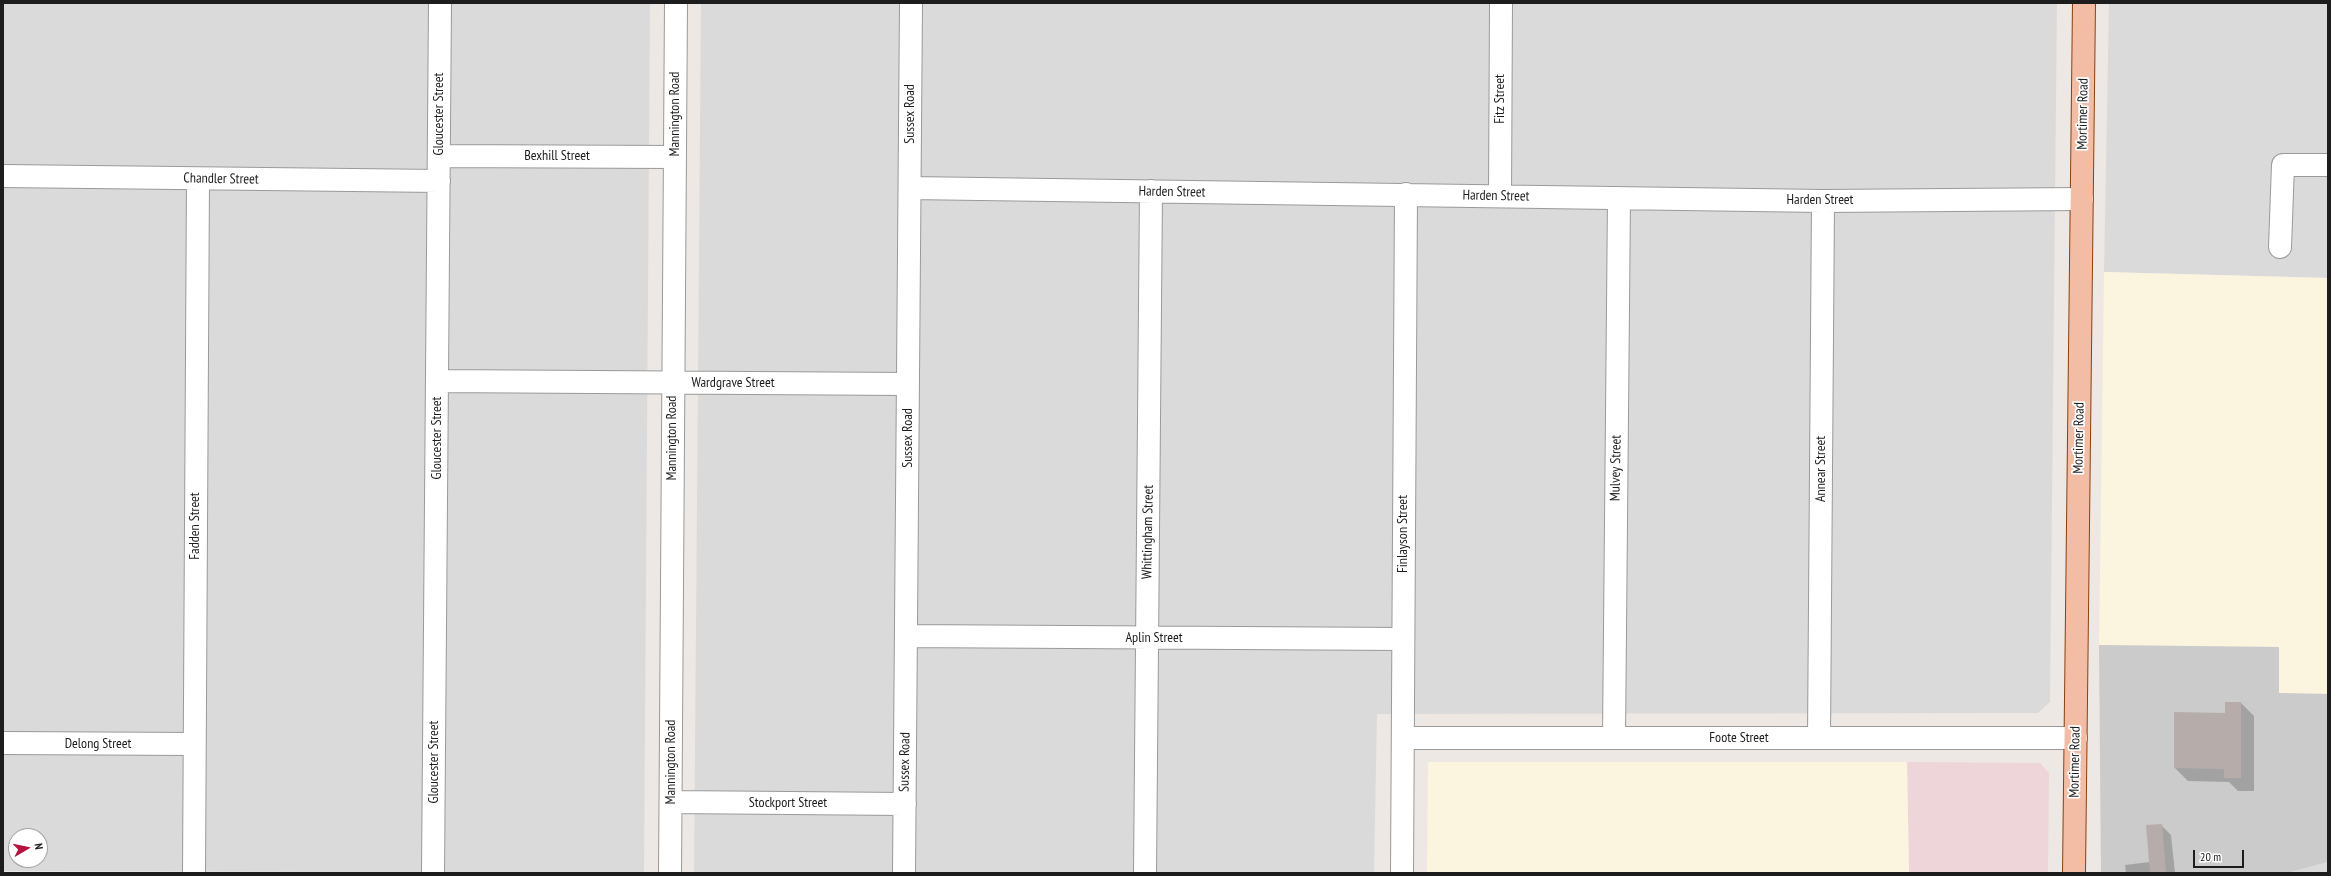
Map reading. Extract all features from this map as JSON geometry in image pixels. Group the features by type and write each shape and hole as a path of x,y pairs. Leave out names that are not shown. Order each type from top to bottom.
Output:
{"main road":[{"name":"Mortimer Road","path":"2074,873 2084,3"}],"street":[{"name":"Gloucester Street","path":"434,873 440,3"},
{"name":"Mannington Road","path":"670,873 672,382 676,3"},
{"name":"Sussex Road","path":"904,873 911,3"},
{"name":"Fitz Street","path":"1500,196 1501,3"},
{"name":"Bexhill Street","path":"439,156 675,157"},
{"path":"2280,247 2283,165 2328,165"},
{"name":"Chandler Street","path":"3,176 439,181"},
{"name":"Fadden Street","path":"194,873 198,179"},
{"name":"Harden Street","path":"910,188 1823,201 2082,199"},
{"name":"Whittingham Street","path":"1145,873 1151,192"},
{"name":"Finlayson Street","path":"1402,873 1402,639 1406,194"},
{"name":"Mulvey Street","path":"1614,738 1619,198"},
{"name":"Annear Street","path":"1819,738 1823,201"},
{"name":"Wardgrave Street","path":"437,381 908,384"},
{"name":"Aplin Street","path":"906,636 1402,639"},
{"name":"Foote Street","path":"1403,738 2076,738"},
{"name":"Delong Street","path":"3,743 194,744"},
{"name":"Stockport Street","path":"671,802 905,804"}],"shaded area":[{"path":"3,3 650,3 644,873 3,871"},
{"path":"701,3 2057,3 2050,702 2038,713 1377,714 1374,873 694,873"},
{"path":"2109,3 2328,3 2328,278 2104,272"},
{"path":"2104,272 2328,278 2328,694 2279,693 2278,647 2099,645"},
{"path":"2099,645 2279,647 2279,693 2328,694 2328,862 2287,873 2101,873"},
{"path":"1428,762 1907,762 1909,873 1427,873"},
{"path":"1907,762 2040,763 2049,773 2048,873 1909,873"},
{"path":"2328,862 2328,873 2287,873"}],"building":[{"path":"2225,702 2241,702 2241,778 2224,778 2224,769 2174,768 2174,712 2225,713"},
{"path":"2162,824 2166,873 2150,873 2146,825"}]}
